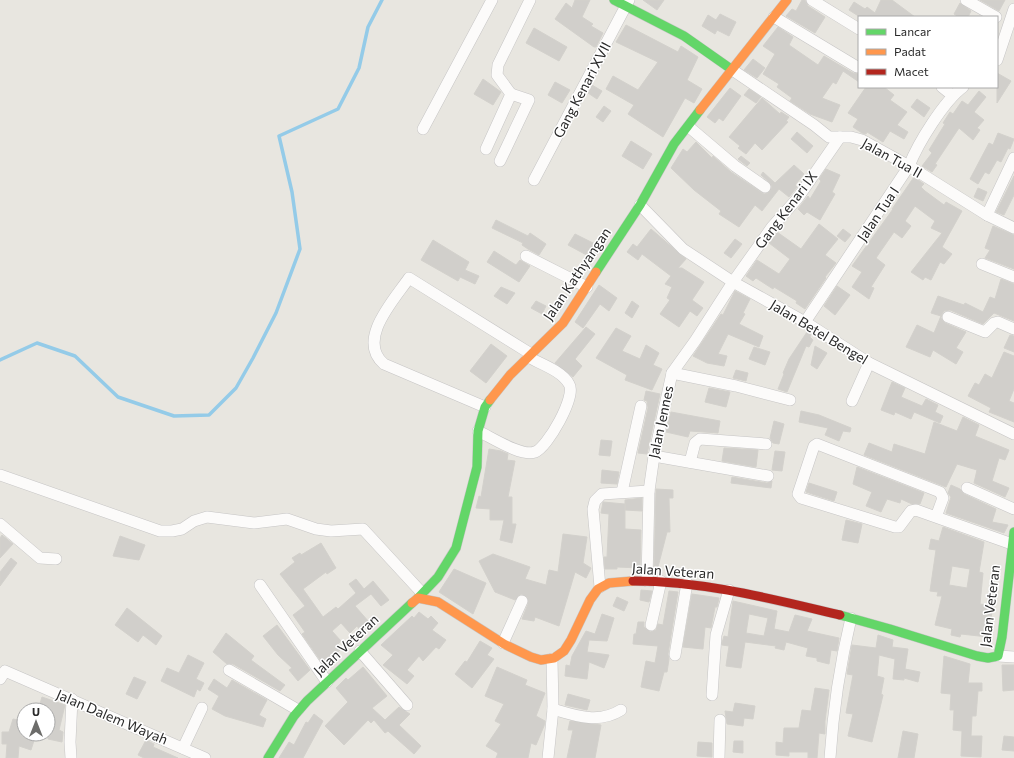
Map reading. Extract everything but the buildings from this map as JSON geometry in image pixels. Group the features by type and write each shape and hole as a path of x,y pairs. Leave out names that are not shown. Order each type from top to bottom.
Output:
{"street":[{"path":"423,129 492,0"},
{"path":"500,161 529,100 510,94 497,75 498,65 530,0"},
{"path":"614,0 628,3 684,36 731,69"},
{"name":"Jalan Kathyangan","path":"420,596 438,577 456,548 476,468 478,431 485,407 530,355 563,323 640,205 664,160 731,69 787,0"},
{"path":"812,0 858,28"},
{"path":"966,0 994,16"},
{"name":"Gang Kenari XVII","path":"534,180 628,3"},
{"path":"998,57 1010,25 1014,9"},
{"path":"774,17 857,67"},
{"path":"998,18 1010,25"},
{"name":"Jalan Tua II","path":"731,69 808,120 829,137 856,138 910,166 987,215 1014,228"},
{"path":"943,88 952,95"},
{"name":"Jalan Tua I","path":"805,322 910,166 914,153 952,95 962,88"},
{"path":"486,149 510,94"},
{"path":"688,127 735,166 765,187"},
{"name":"Gang Kenari IX","path":"733,282 772,227 797,198 840,137"},
{"path":"987,215 1014,158"},
{"name":"Jalan Betel Bengel","path":"640,205 683,249 733,282 805,322 869,363 1014,434"},
{"path":"526,256 587,287"},
{"path":"982,264 1014,277"},
{"path":"478,431 507,446 526,452 535,452 542,448 564,414 571,395 571,388 561,375 409,278 379,322 373,340 378,358 384,364 485,407"},
{"name":"Jalan Jennes","path":"647,581 649,491 654,456 672,373 695,341 733,282"},
{"path":"948,317 986,332 996,322 1014,329"},
{"path":"852,401 869,363"},
{"path":"672,373 736,386 790,400"},
{"path":"622,492 641,406"},
{"path":"690,462 695,443 700,439 766,444"},
{"path":"936,517 943,498 940,492 817,444 814,446 798,494 800,498 895,528 899,527 914,510 1012,544"},
{"path":"654,456 768,476"},
{"path":"0,475 160,531 182,529 194,521 207,517 254,523 287,519 316,529 331,531 363,529 420,596 438,602 503,643 540,660 552,659 561,654 570,642 591,599 600,587 593,509 595,501 602,494 649,491"},
{"path":"967,488 1014,509"},
{"path":"0,524 37,562 56,559"},
{"name":"Jalan Veteran","path":"600,587 619,581 661,581 687,583 729,590 851,618 976,656 988,658 998,656 1002,637 1014,532"},
{"path":"651,625 661,581"},
{"path":"675,655 687,583"},
{"path":"260,585 327,682"},
{"path":"712,695 716,635 729,590"},
{"name":"Jalan Veteran","path":"268,758 298,710 420,596"},
{"path":"503,643 522,601"},
{"path":"830,758 834,708 842,656 851,618"},
{"path":"360,651 407,705"},
{"path":"998,656 1014,657"},
{"path":"548,758 553,709 552,659"},
{"path":"229,670 298,710"},
{"name":"Jalan Dalem Wayah","path":"2,671 72,699 205,758"},
{"path":"71,758 70,742 72,699"},
{"path":"184,748 202,708"},
{"path":"553,709 573,715 601,719 611,716 620,710"},
{"path":"719,758 720,720"}],"waterway":[{"path":"0,360 37,343 75,356 118,397 174,416 209,415 236,388 253,358 276,313 300,249 292,192 279,136 338,109 359,68 368,27 382,0"}],"traffic: fast":[{"path":"614,0 684,36 731,69"},
{"path":"596,272 640,205 674,144 700,110"},
{"path":"418,598 438,577 456,548 477,467 478,431 485,407 490,400"},
{"path":"840,615 977,656 988,658 998,656 1002,637 1014,532"},
{"path":"268,758 294,716 307,701 412,603"}],"traffic: slow":[{"path":"700,110 787,0"},
{"path":"490,400 510,375 563,323 596,272"},
{"path":"412,603 418,598 438,602 504,644 531,657 541,660 554,658 564,651 571,640 590,600 598,589 609,583 633,581"}],"traffic: jam":[{"path":"633,581 686,584 738,592 840,615"}]}
